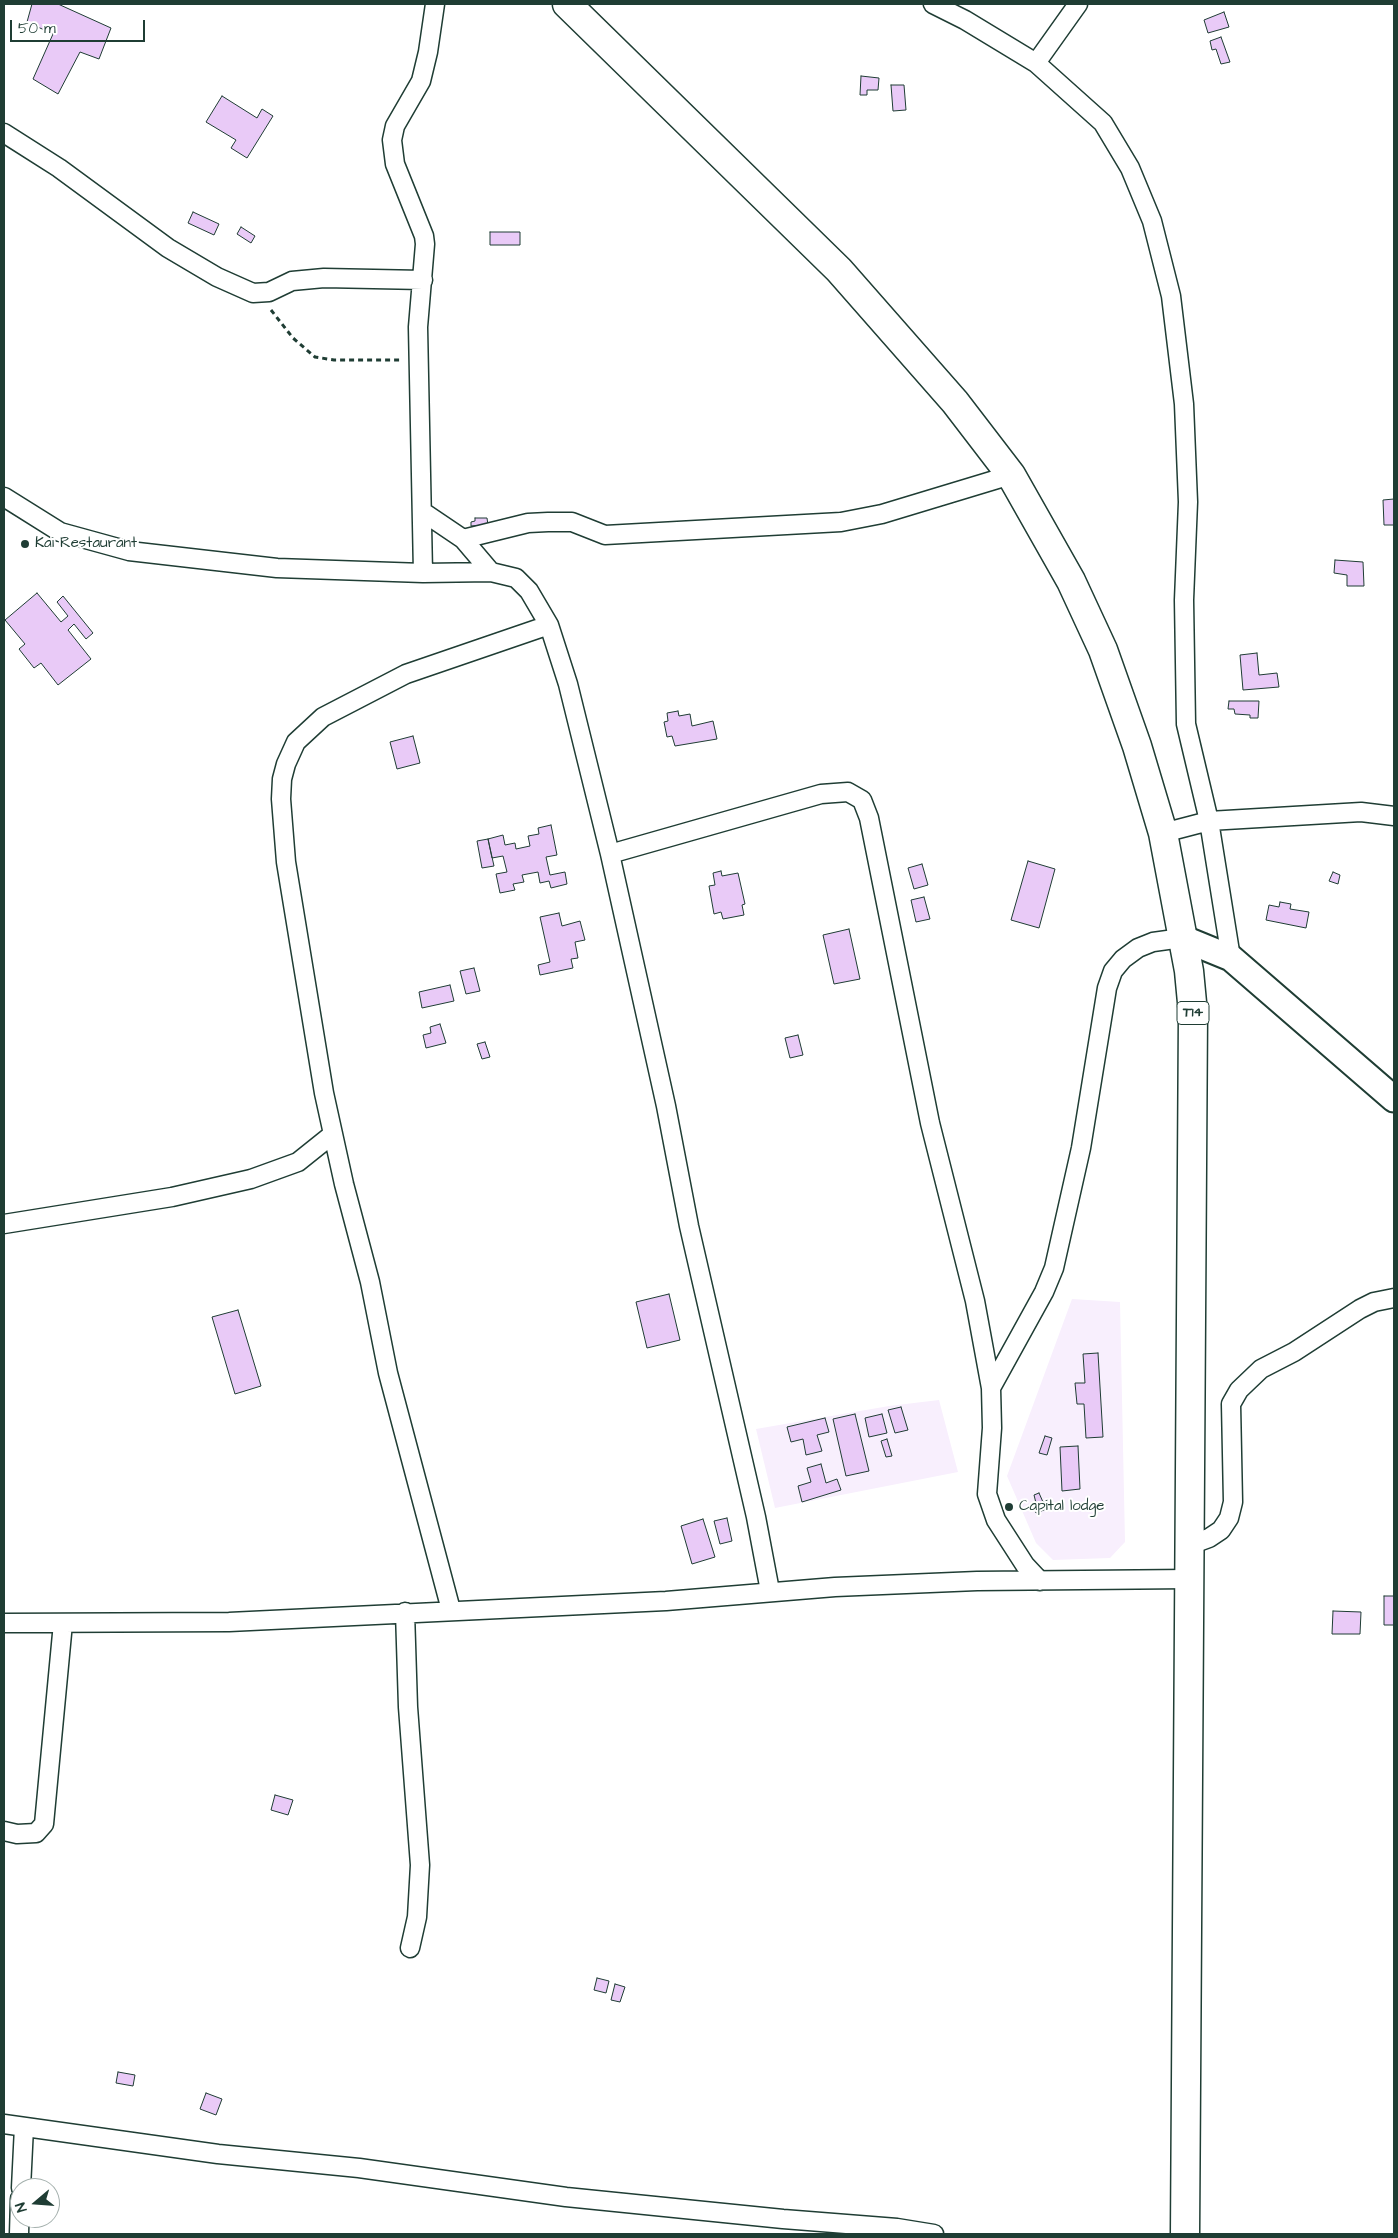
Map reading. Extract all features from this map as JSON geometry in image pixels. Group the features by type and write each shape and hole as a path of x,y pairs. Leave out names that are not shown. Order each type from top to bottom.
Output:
{"highway":[{"name":"T14","path":"567,4 839,270 955,402 1010,474 1071,581 1103,650 1137,746 1163,833 1193,1013 1185,2234"}],"street":[{"path":"423,573 418,327 423,280 424,236 395,164 392,140 395,126 421,81 428,52 435,4"},
{"path":"933,4 965,20 1036,62 1103,123 1130,168 1152,221 1171,296 1184,404 1188,502 1184,600 1186,724 1209,821 1231,958"},
{"path":"1036,62 1078,4"},
{"path":"4,133 59,168 168,248 218,277 261,294 283,284 300,280 324,278 423,280"},
{"path":"463,539 528,523 548,522 572,522 605,535 841,522 882,514 1010,474"},
{"path":"4,498 60,532 129,551 277,568 423,573 490,572 516,578 529,591 549,625 568,684 610,854 666,1106 689,1226 756,1517 770,1591"},
{"path":"423,512 463,539 490,572"},
{"path":"451,1610 388,1373 370,1282 333,1134 306,996 286,862 281,799 282,779 290,752 302,736 323,717 406,674 549,625"},
{"path":"610,854 821,794 848,792 862,800 869,818 930,1123 975,1301 992,1388 989,1502 996,1520 1025,1565 1040,1581"},
{"path":"1163,833 1209,821 1361,812 1394,816"},
{"path":"992,1388 1044,1292 1054,1268 1083,1138 1107,988 1112,971 1123,959 1138,948 1153,942 1182,938 1231,958 1394,1099"},
{"path":"4,1224 172,1197 251,1179 298,1162 333,1134"},
{"path":"1190,1545 1209,1538 1221,1530 1229,1518 1233,1502 1231,1404 1239,1390 1261,1369 1294,1352 1360,1309 1374,1302 1394,1298"},
{"path":"4,1623 229,1622 405,1612 666,1601 770,1591 977,1581 1190,1579"},
{"path":"405,1612 408,1706 420,1864 419,1898 410,1948"},
{"path":"4,1831 17,1834 36,1833 44,1824 63,1622"},
{"path":"4,2124 218,2154 359,2168 566,2197 783,2220 898,2228 934,2234"},
{"path":"21,2178 24,2126"}],"path":[{"path":"261,294 293,338 315,357 334,360 419,360"}],"shaded area":[{"path":"1072,1299 1120,1302 1125,1542 1110,1558 1053,1560 1036,1543 1007,1476"},
{"path":"939,1400 958,1472 775,1508 756,1429 889,1406"}],"building":[{"path":"32,4 58,4 111,28 99,59 80,52 58,94 33,79 53,34 27,22"},
{"path":"1224,12 1229,27 1208,33 1204,20"},
{"path":"1221,37 1230,62 1221,64 1216,49 1212,50 1210,41"},
{"path":"861,76 879,78 878,90 867,90 867,95 860,95"},
{"path":"891,85 904,85 906,110 893,111"},
{"path":"222,96 257,118 262,109 273,116 247,158 231,148 236,140 206,122"},
{"path":"193,212 219,224 214,235 188,223"},
{"path":"241,227 255,236 251,243 237,234"},
{"path":"490,232 520,232 520,245 490,245"},
{"path":"1394,499 1394,525 1384,525 1383,500"},
{"path":"475,518 487,518 488,525 471,526 471,522 475,521"},
{"path":"1335,560 1363,562 1364,586 1347,586 1347,575 1334,573"},
{"path":"37,593 61,622 68,616 57,602 63,596 93,633 86,639 74,624 68,630 91,659 58,685 41,663 34,668 19,649 25,644 5,620"},
{"path":"1257,653 1259,675 1277,673 1279,687 1243,690 1240,655"},
{"path":"1229,701 1259,701 1258,718 1250,718 1250,715 1235,714 1234,709 1228,709"},
{"path":"678,711 679,716 690,714 692,726 713,721 717,739 675,746 672,736 667,737 664,722 668,721 667,713"},
{"path":"413,736 420,763 397,769 390,742"},
{"path":"551,825 557,855 546,857 550,875 565,872 567,884 551,888 549,881 540,883 538,872 522,875 524,882 513,884 515,890 500,893 496,874 507,872 503,856 492,858 488,839 503,835 505,845 515,843 516,849 530,846 528,836 539,834 538,828"},
{"path":"488,839 494,866 482,868 477,841"},
{"path":"1028,861 1055,869 1039,928 1011,920"},
{"path":"922,864 928,885 914,889 908,868"},
{"path":"721,871 722,876 738,873 745,904 742,905 744,915 723,919 721,912 714,914 709,886 715,885 713,873"},
{"path":"1333,872 1340,875 1338,884 1329,881"},
{"path":"924,897 930,919 916,922 911,900"},
{"path":"1280,902 1291,904 1290,909 1309,912 1306,928 1266,920 1269,905 1279,907"},
{"path":"559,913 562,926 580,921 585,940 575,942 578,958 571,959 573,968 540,975 538,965 550,962 540,917"},
{"path":"849,929 860,979 834,984 823,935"},
{"path":"474,968 480,991 466,994 460,971"},
{"path":"450,985 454,1001 422,1008 419,992"},
{"path":"440,1024 446,1043 426,1048 423,1035 431,1033 430,1027"},
{"path":"798,1035 803,1055 790,1058 785,1038"},
{"path":"485,1042 490,1057 482,1059 477,1044"},
{"path":"669,1294 680,1340 647,1348 636,1302"},
{"path":"238,1310 261,1386 235,1394 212,1317"},
{"path":"1098,1353 1103,1437 1086,1438 1084,1404 1077,1404 1075,1383 1085,1383 1083,1354"},
{"path":"901,1407 908,1430 895,1433 888,1410"},
{"path":"855,1414 869,1471 846,1476 833,1419"},
{"path":"882,1414 887,1433 869,1437 865,1418"},
{"path":"825,1418 829,1432 817,1435 822,1451 806,1455 803,1439 791,1442 787,1427"},
{"path":"1045,1436 1052,1438 1047,1455 1039,1453"},
{"path":"887,1439 892,1456 886,1457 881,1441"},
{"path":"1078,1446 1080,1489 1062,1491 1060,1447"},
{"path":"821,1464 826,1483 837,1479 841,1490 802,1502 798,1486 811,1482 807,1468"},
{"path":"1039,1493 1043,1502 1050,1499 1052,1507 1036,1513 1033,1505 1036,1503 1034,1495"},
{"path":"727,1518 732,1541 720,1544 714,1521"},
{"path":"703,1519 715,1557 692,1564 681,1526"},
{"path":"1384,1596 1394,1596 1394,1625 1384,1625"},
{"path":"1333,1611 1361,1612 1360,1634 1332,1634"},
{"path":"275,1795 293,1800 288,1815 271,1810"},
{"path":"597,1978 609,1981 606,1993 594,1990"},
{"path":"615,1984 625,1987 620,2002 611,2000"},
{"path":"118,2072 135,2075 133,2086 116,2083"},
{"path":"206,2093 222,2099 216,2115 200,2109"}],"place":[{"name":"Kai Restaurant","path":"25,544"},
{"name":"Capital lodge","path":"1009,1507"}]}
